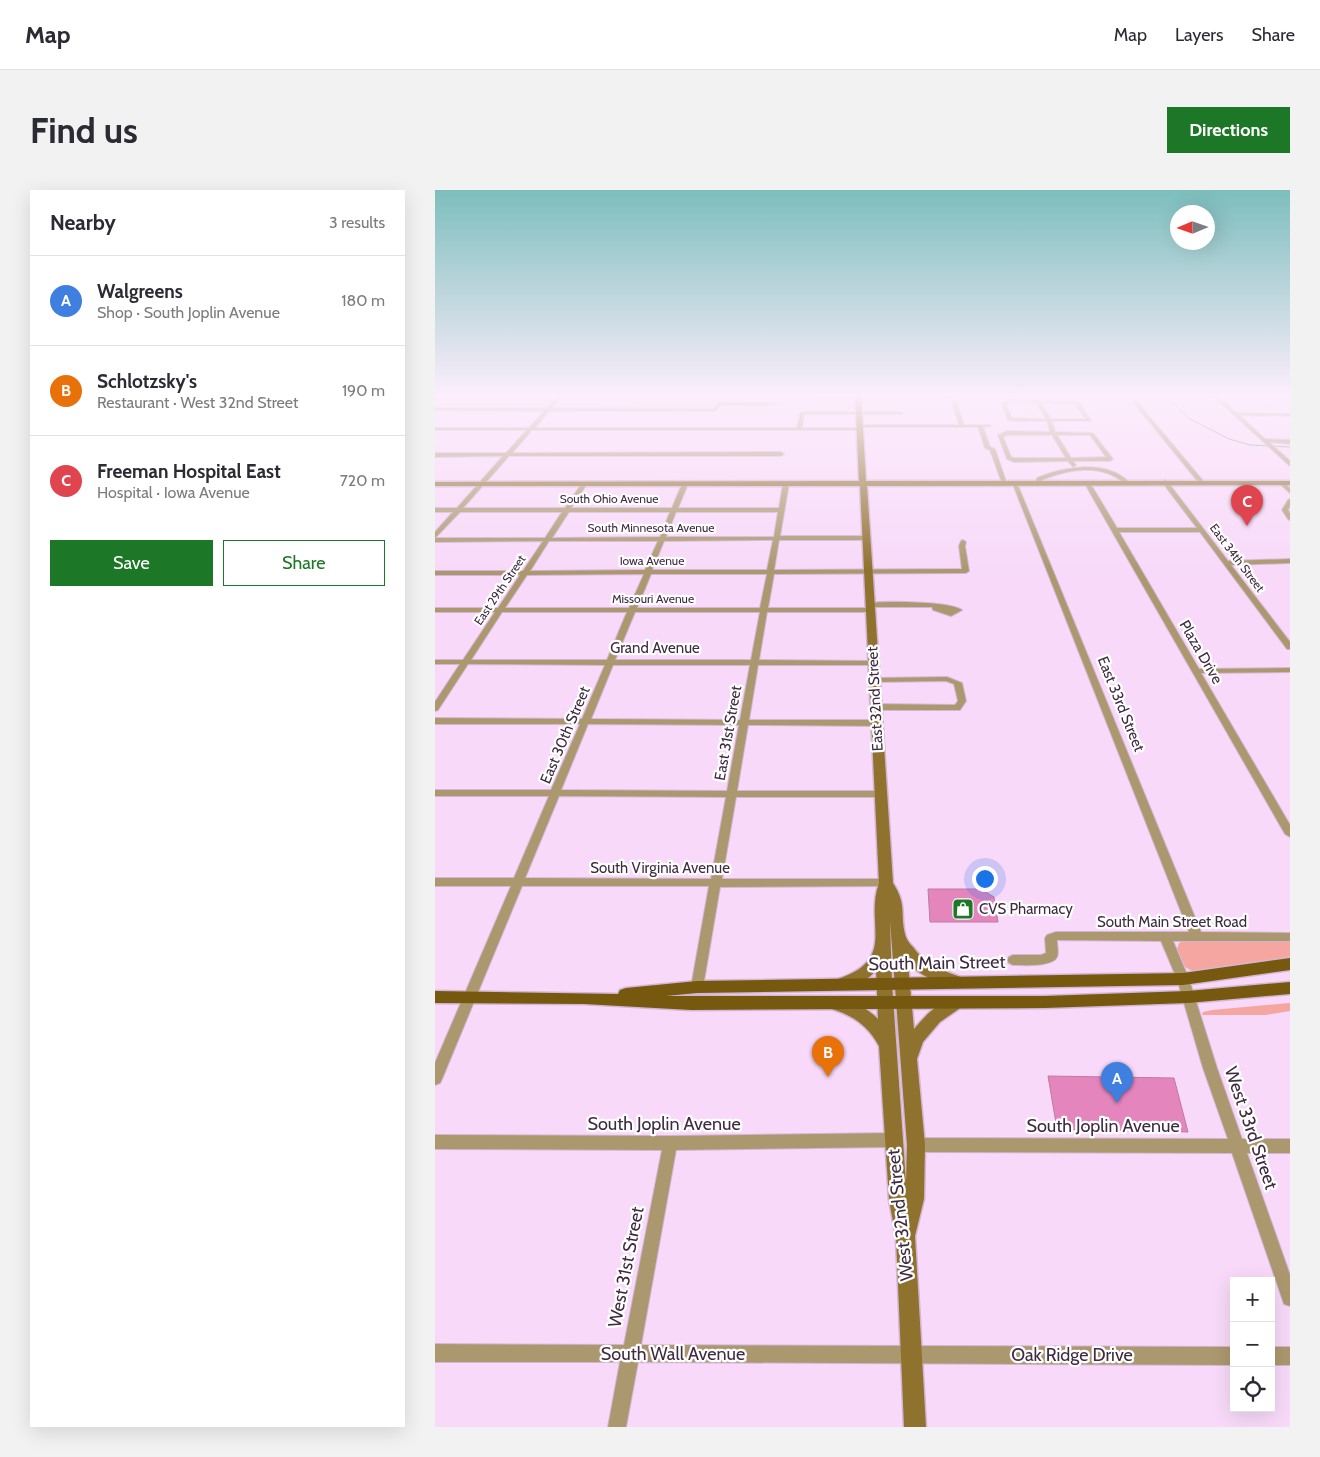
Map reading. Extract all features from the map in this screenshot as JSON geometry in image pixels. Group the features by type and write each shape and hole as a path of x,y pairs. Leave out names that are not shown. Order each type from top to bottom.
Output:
{"main road":[{"name":"East 32nd Street","path":"862,453 886,883 882,894 886,1003"},
{"path":"435,484 1286,483"},
{"path":"886,883 895,898 916,1145 915,1199 906,1238"},
{"path":"898,936 913,961 934,976 964,982"},
{"path":"837,985 859,978 866,972 883,949"},
{"name":"South Main Street","path":"584,998 697,988 1183,979 1290,964"},
{"name":"South Main Street","path":"435,997 584,998 691,1004 837,1004 1188,997 1290,988"},
{"path":"910,1064 915,1039 934,1017 957,1002"},
{"name":"West 32nd Street","path":"886,1003 898,1200 906,1238 915,1427"},
{"path":"837,1004 859,1011 878,1028 889,1048"}],"street":[{"path":"435,538 511,453"},
{"name":"East 33rd Street","path":"994,453 1009,483 1197,937"},
{"path":"1007,453 1009,458 1021,461 1110,459 1106,453"},
{"path":"1065,453 1075,468"},
{"path":"1177,453 1202,482"},
{"path":"1278,453 1290,464"},
{"path":"435,455 781,454"},
{"path":"1038,484 1039,479 1052,473 1075,468 1113,473 1127,483"},
{"name":"East 34th Street","path":"1165,482 1290,647"},
{"path":"1286,483 1290,491"},
{"name":"East 29th Street","path":"435,708 584,484"},
{"name":"East 30th Street","path":"435,1079 685,484"},
{"name":"East 31st Street","path":"697,988 787,484"},
{"name":"Plaza Drive","path":"1088,484 1290,834"},
{"path":"1290,501 1285,510 1290,518"},
{"name":"South Ohio Avenue","path":"435,510 782,510"},
{"path":"1114,530 1202,530"},
{"name":"South Minnesota Avenue","path":"435,538 867,538"},
{"name":"Iowa Avenue","path":"435,573 966,571 963,542"},
{"path":"1227,563 1290,561"},
{"name":"Missouri Avenue","path":"435,610 765,610 933,605"},
{"name":"Grand Avenue","path":"435,662 874,663"},
{"path":"1196,671 1290,670"},
{"path":"875,680 947,679 958,683 962,701 957,708 875,707"},
{"path":"435,720 877,723"},
{"path":"435,793 880,794"},
{"name":"South Virginia Avenue","path":"435,882 886,883"},
{"name":"South Main Street Road","path":"1013,960 1042,960 1052,956 1051,938 1055,936 1290,937"},
{"path":"1165,936 1183,979 1188,997"},
{"name":"West 33rd Street","path":"1188,997 1210,1068 1290,1298"},
{"name":"South Joplin Avenue","path":"435,1142 669,1143 893,1140"},
{"name":"West 31st Street","path":"617,1427 669,1143"},
{"name":"South Joplin Avenue","path":"916,1145 1290,1146"},
{"name":"South Wall Avenue","path":"435,1353 911,1353"},
{"name":"Oak Ridge Drive","path":"911,1353 1230,1356"},
{"path":"1275,1356 1290,1356"}],"shaded area":[{"path":"1186,940 1290,941 1290,960 1194,972 1185,967 1177,949 1179,943"},
{"path":"1290,1003 1290,1011 1266,1015 1202,1015 1203,1012 1212,1010"}],"building":[{"name":"CVS Pharmacy","path":"928,889 981,889 994,897 998,922 930,922"},
{"path":"1048,1076 1174,1078 1188,1132 1057,1129"}],"place":[{"name":"Freeman Hospital East","path":"1247,526"},
{"name":"CVS Pharmacy","path":"963,909"},
{"name":"Schlotzsky's","path":"828,1077"},
{"name":"Walgreens","path":"1117,1103"}]}
